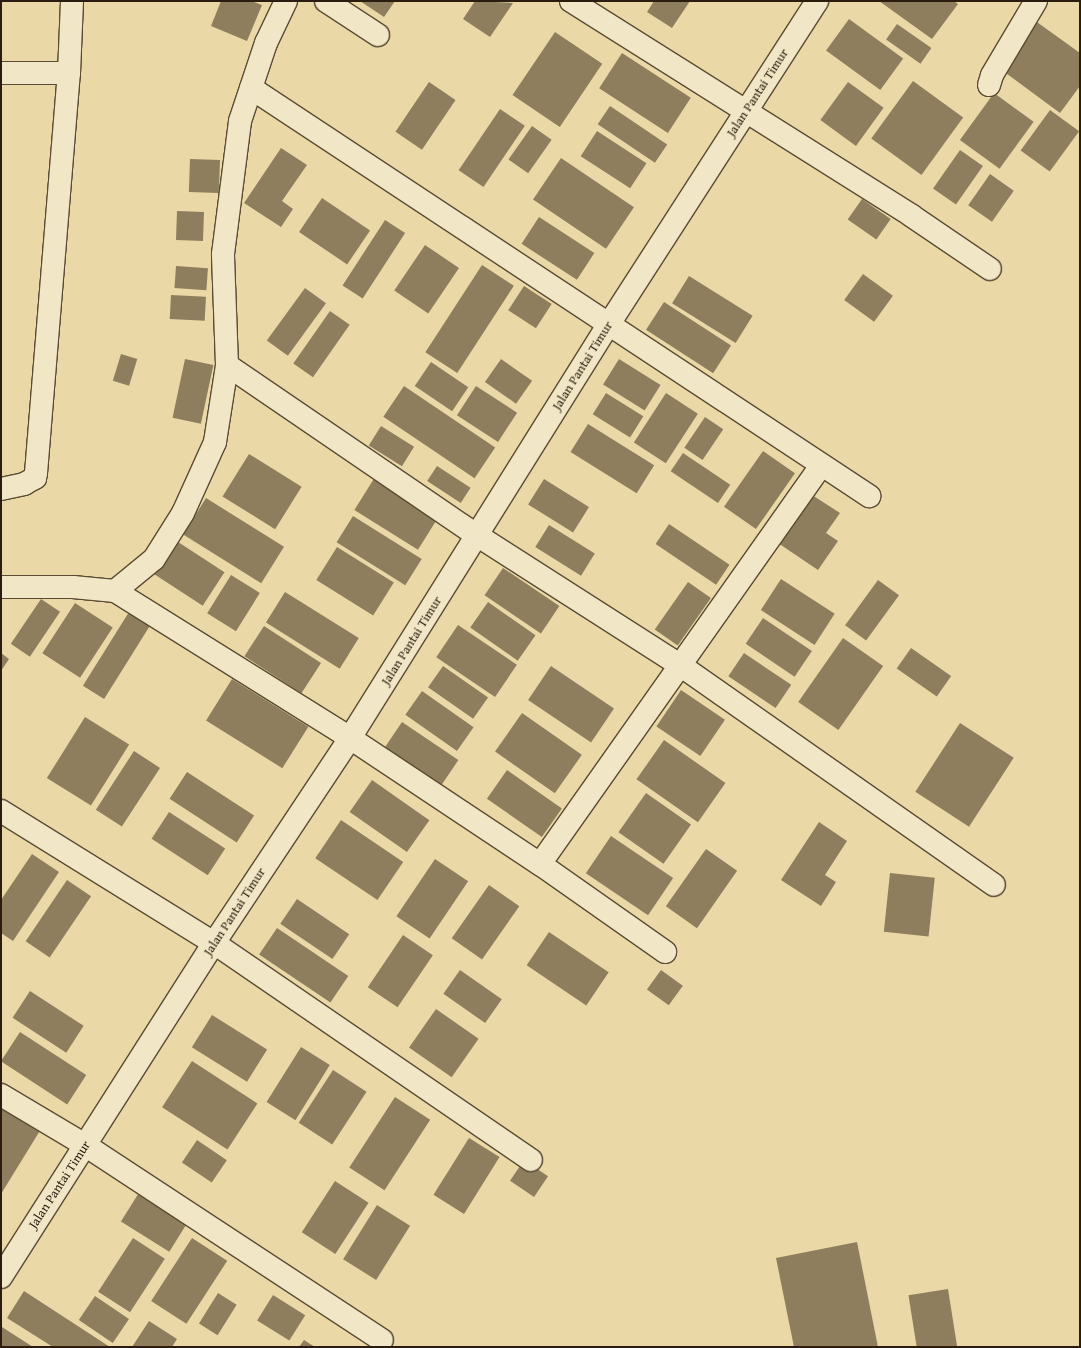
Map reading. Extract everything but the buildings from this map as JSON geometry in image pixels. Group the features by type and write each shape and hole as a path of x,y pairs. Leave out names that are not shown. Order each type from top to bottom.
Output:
{"street":[{"path":"1,489 24,484 35,476 69,73 72,1"},
{"path":"114,591 154,559 183,513 215,442 227,365 223,254 240,121 266,43 286,1"},
{"path":"326,1 378,35"},
{"path":"571,1 912,216 990,268"},
{"name":"Jalan Pantai Timur","path":"1,1277 214,943 350,738 478,536 609,324 817,1"},
{"path":"989,84 992,75 1036,1"},
{"path":"1,73 69,73"},
{"path":"251,88 869,496"},
{"path":"227,365 478,536 680,665 994,885"},
{"path":"540,864 821,465"},
{"path":"1,587 73,587 114,591 350,738 540,864 665,952"},
{"path":"1,811 214,943 531,1160"},
{"path":"1,1095 85,1145 382,1340"}]}
